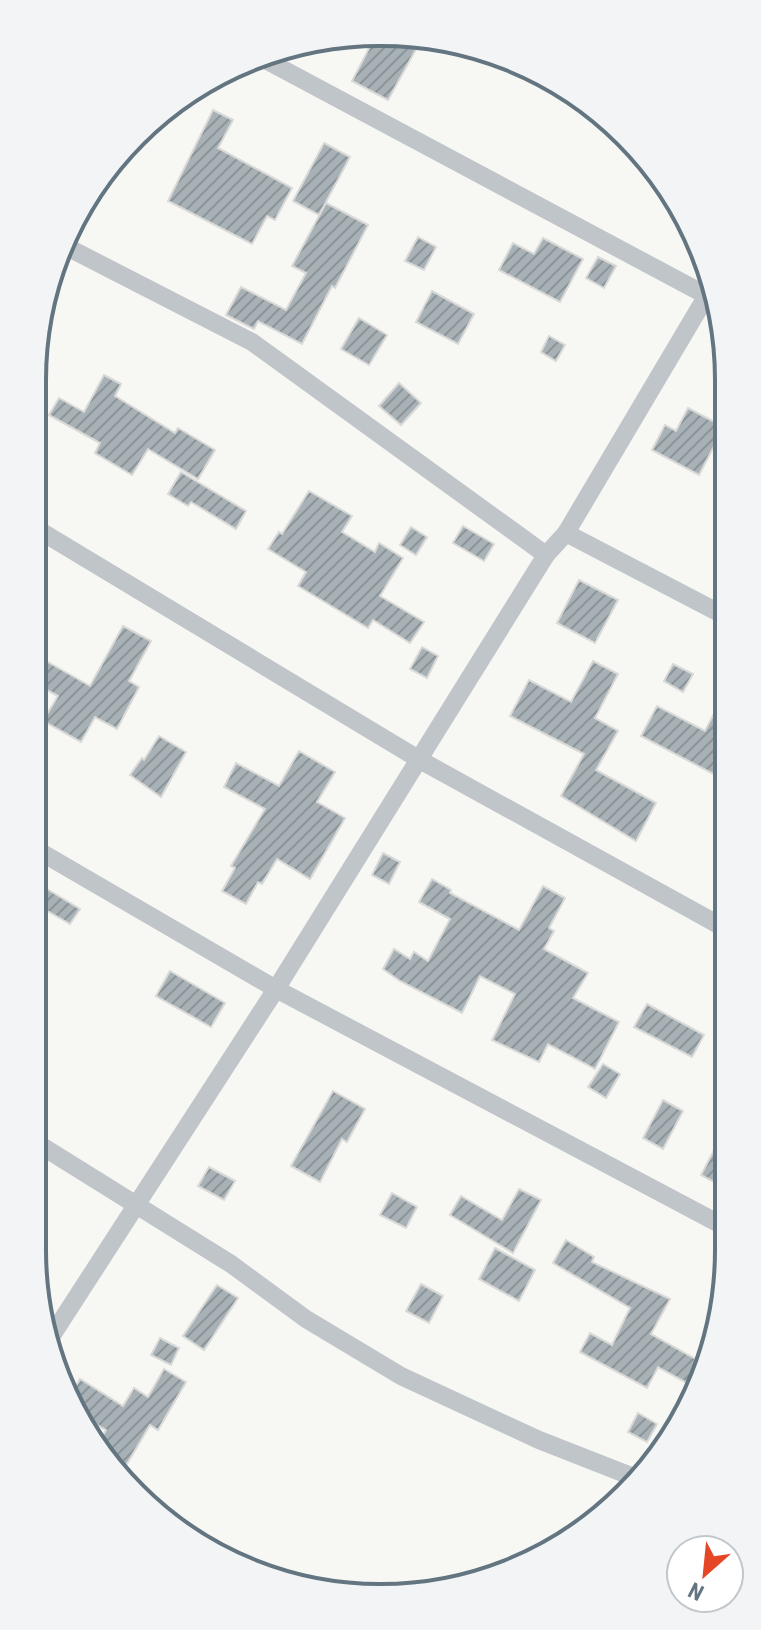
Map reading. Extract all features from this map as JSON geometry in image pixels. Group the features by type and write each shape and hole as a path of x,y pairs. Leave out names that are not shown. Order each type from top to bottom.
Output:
{"street":[{"path":"273,64 702,289"},
{"path":"72,250 252,342 546,555"},
{"path":"56,1330 276,989 546,555 566,533 706,303"},
{"path":"566,533 715,611"},
{"path":"46,534 420,760 715,923"},
{"path":"46,855 276,989 715,1222"},
{"path":"46,1149 231,1264 306,1319 401,1376 539,1440 628,1475"}],"building":[{"path":"370,46 416,48 388,100 352,81"},
{"path":"213,110 233,120 218,148 292,188 275,220 267,216 252,244 168,201"},
{"path":"324,143 350,157 319,215 293,201"},
{"path":"326,203 368,225 302,344 258,321 254,329 226,315 241,287 286,310 306,273 292,266"},
{"path":"418,237 436,247 424,270 405,261"},
{"path":"543,238 583,259 560,302 499,270 513,243 534,254"},
{"path":"598,257 616,266 604,288 586,278"},
{"path":"432,291 474,314 458,344 416,322"},
{"path":"359,318 387,335 369,365 341,349"},
{"path":"549,336 565,345 556,361 541,352"},
{"path":"104,375 121,384 115,396 175,433 178,428 215,450 198,479 148,449 132,475 95,453 100,443 49,415 59,398 84,412"},
{"path":"399,383 421,403 401,425 379,406"},
{"path":"688,408 715,422 715,444 699,475 652,450 665,425 676,431"},
{"path":"181,472 246,511 236,529 191,502 188,506 168,494"},
{"path":"309,491 352,516 342,532 375,552 379,543 403,558 380,596 424,622 410,643 373,620 368,628 298,586 306,572 268,549 279,532 282,534"},
{"path":"463,526 494,544 484,561 453,543"},
{"path":"411,527 427,537 416,555 400,545"},
{"path":"579,580 618,600 595,643 557,623"},
{"path":"123,626 151,641 129,681 139,687 117,729 95,717 81,742 46,723 46,716 58,696 46,690 46,661 90,686"},
{"path":"422,647 438,656 427,678 410,669"},
{"path":"593,661 618,674 595,718 618,731 596,770 656,803 636,841 561,796 584,754 510,716 529,680 571,702"},
{"path":"673,664 693,674 683,692 664,681"},
{"path":"657,706 705,731 715,712 715,775 641,736"},
{"path":"159,736 186,752 161,797 130,775"},
{"path":"299,751 335,772 317,802 345,818 310,879 277,859 262,884 258,882 246,904 222,891 235,868 231,866 265,809 224,787 236,763 279,786"},
{"path":"383,853 400,862 389,884 372,875"},
{"path":"432,879 451,890 450,893 519,930 543,886 565,898 549,928 554,931 544,949 588,973 573,998 619,1022 595,1069 548,1044 539,1062 492,1040 515,994 480,976 462,1013 383,969 394,949 410,959 414,952 428,961 450,919 419,902"},
{"path":"46,888 80,909 70,924 46,910"},
{"path":"170,971 225,1003 211,1027 156,996"},
{"path":"647,1004 704,1035 692,1057 634,1027"},
{"path":"603,1064 620,1074 606,1098 588,1087"},
{"path":"333,1091 365,1109 347,1142 342,1139 320,1182 291,1166"},
{"path":"663,1100 683,1111 663,1149 643,1138"},
{"path":"715,1148 715,1182 701,1175"},
{"path":"209,1167 235,1181 224,1200 198,1186"},
{"path":"519,1189 541,1200 513,1253 450,1215 461,1196 502,1220"},
{"path":"392,1193 417,1207 406,1228 380,1215"},
{"path":"566,1240 594,1257 592,1262 670,1299 651,1334 696,1359 687,1383 658,1367 647,1388 580,1352 590,1333 612,1345 630,1308 553,1263"},
{"path":"495,1248 535,1270 519,1301 479,1279"},
{"path":"421,1284 443,1296 429,1323 406,1311"},
{"path":"217,1285 238,1298 204,1350 183,1336"},
{"path":"160,1338 179,1348 171,1365 151,1355"},
{"path":"164,1369 186,1382 158,1430 150,1425 126,1466 103,1436 106,1430 95,1424 75,1387 80,1379 123,1406 134,1388 148,1397"},
{"path":"638,1413 657,1424 647,1442 628,1432"}]}
